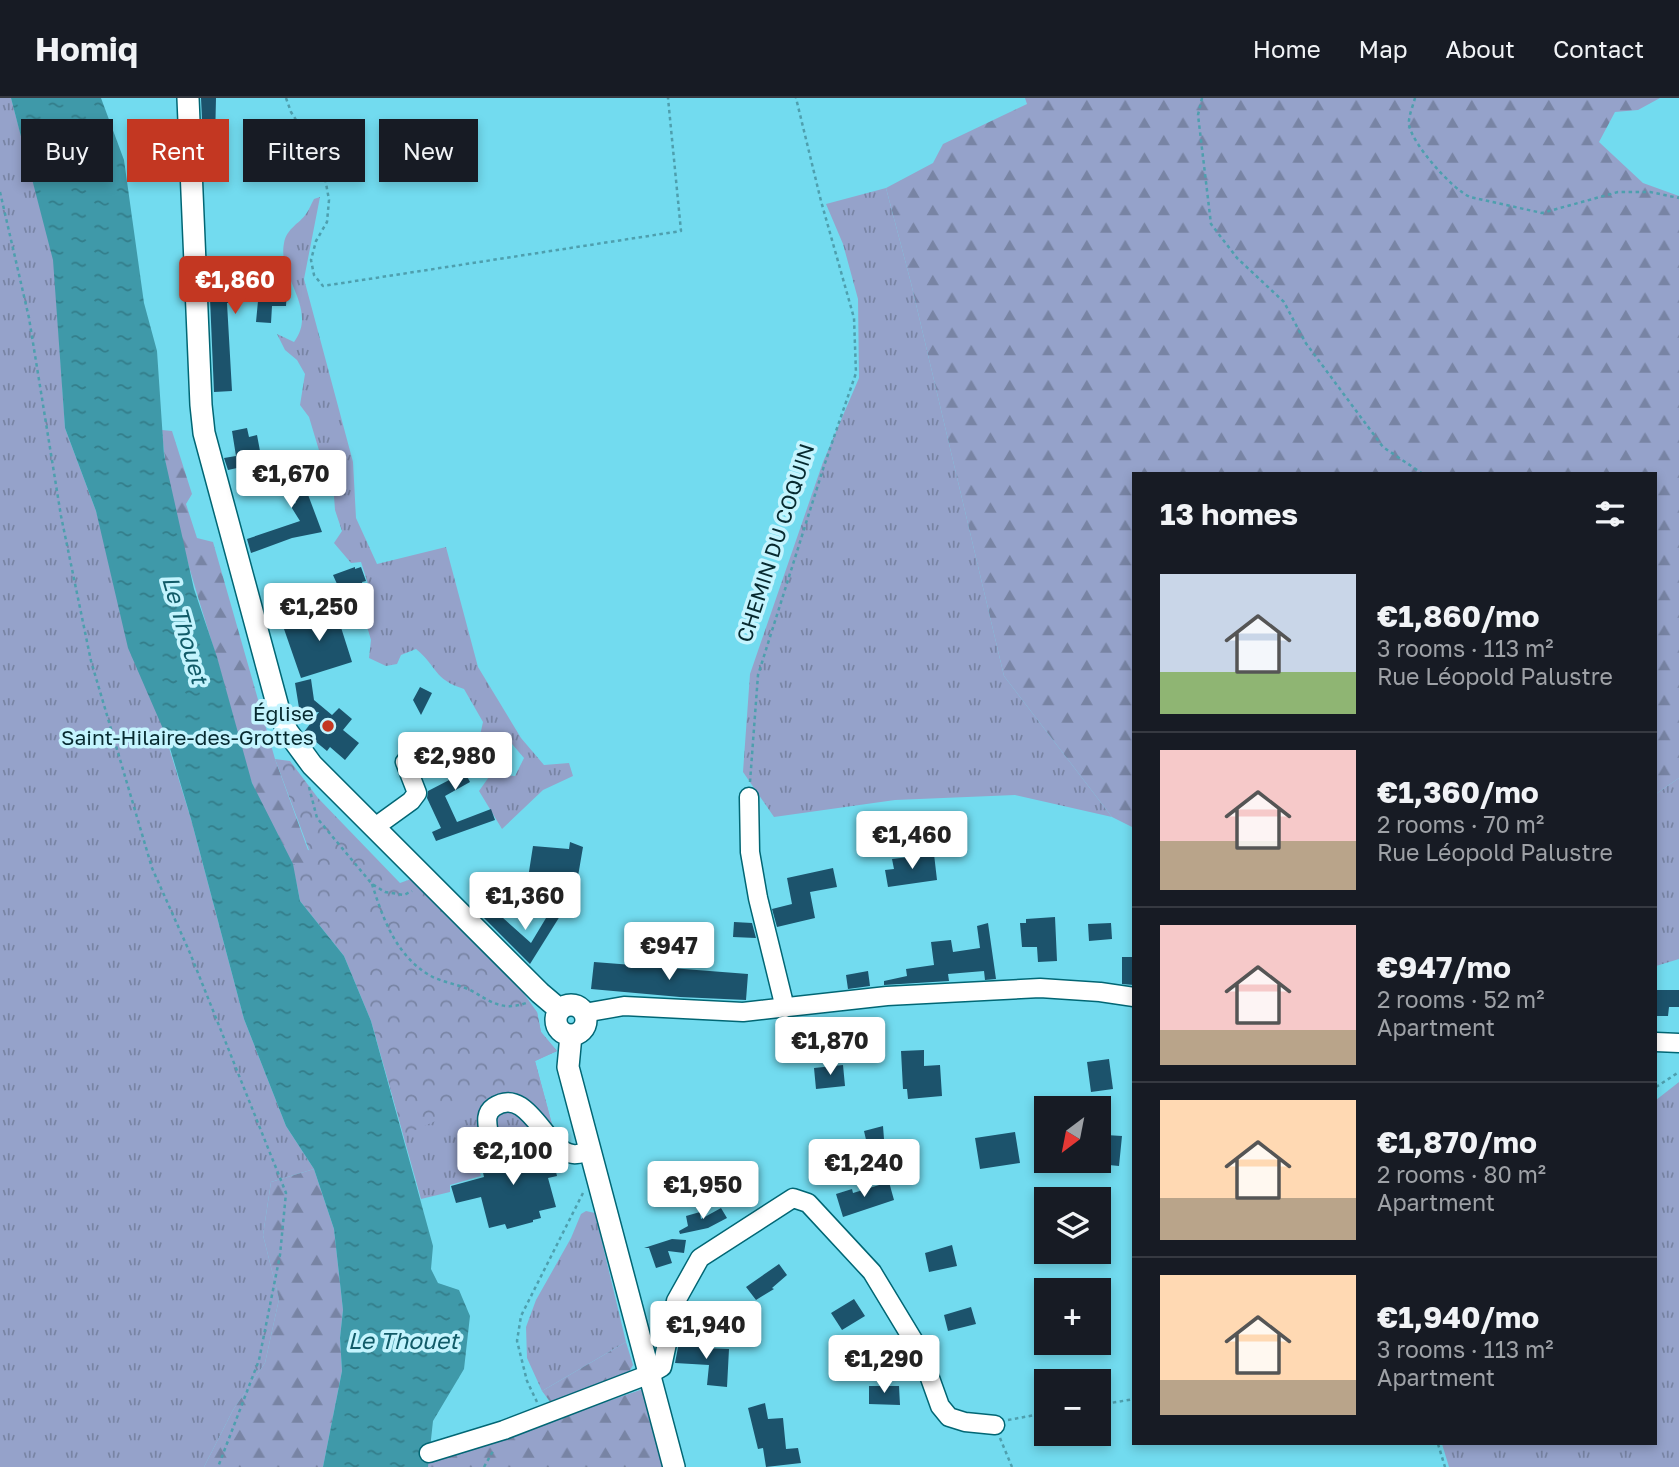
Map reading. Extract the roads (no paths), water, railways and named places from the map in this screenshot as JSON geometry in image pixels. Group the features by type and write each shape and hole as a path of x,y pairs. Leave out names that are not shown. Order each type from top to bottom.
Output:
{"main road":[{"path":"188,98 204,433 279,711 287,731 313,765 560,1010"},
{"path":"573,1005 584,1013 586,1023 581,1032 571,1035 559,1028 556,1019 560,1010 573,1005"},
{"path":"571,1035 568,1067 674,1467"}],"street":[{"path":"375,827 411,801 417,793 405,762 424,743"},
{"path":"749,797 750,852 758,898 785,1008"},
{"path":"584,1013 624,1006 743,1012 887,996 991,989 1040,988 1132,997"},
{"path":"1657,1042 1679,1043"},
{"path":"475,1159 486,1150 490,1141 488,1116 493,1107 506,1103 519,1105 531,1114 564,1150 573,1154 590,1151"},
{"path":"429,1453 542,1415 662,1367 676,1301 700,1258 793,1198 808,1203 872,1272 921,1353 940,1406 949,1417 965,1422 995,1425"}],"water":[{"name":"Le Thouet","path":"11,98 101,98 109,119 21,119 21,137"},
{"name":"Le Thouet","path":"113,130 124,160 144,303 157,351 164,455 194,589 217,657 252,783 293,864 300,901 344,956 371,1021 433,1246 431,1269 438,1283 459,1290 470,1316 464,1369 433,1421 428,1467 323,1467 342,1371 340,1338 343,1310 334,1229 314,1169 286,1126 244,1019 167,738 128,648 96,511 65,428 53,260 33,182 113,182"}],"place":[{"name":"Église Saint-Hilaire-des-Grottes","path":"328,726"}]}
